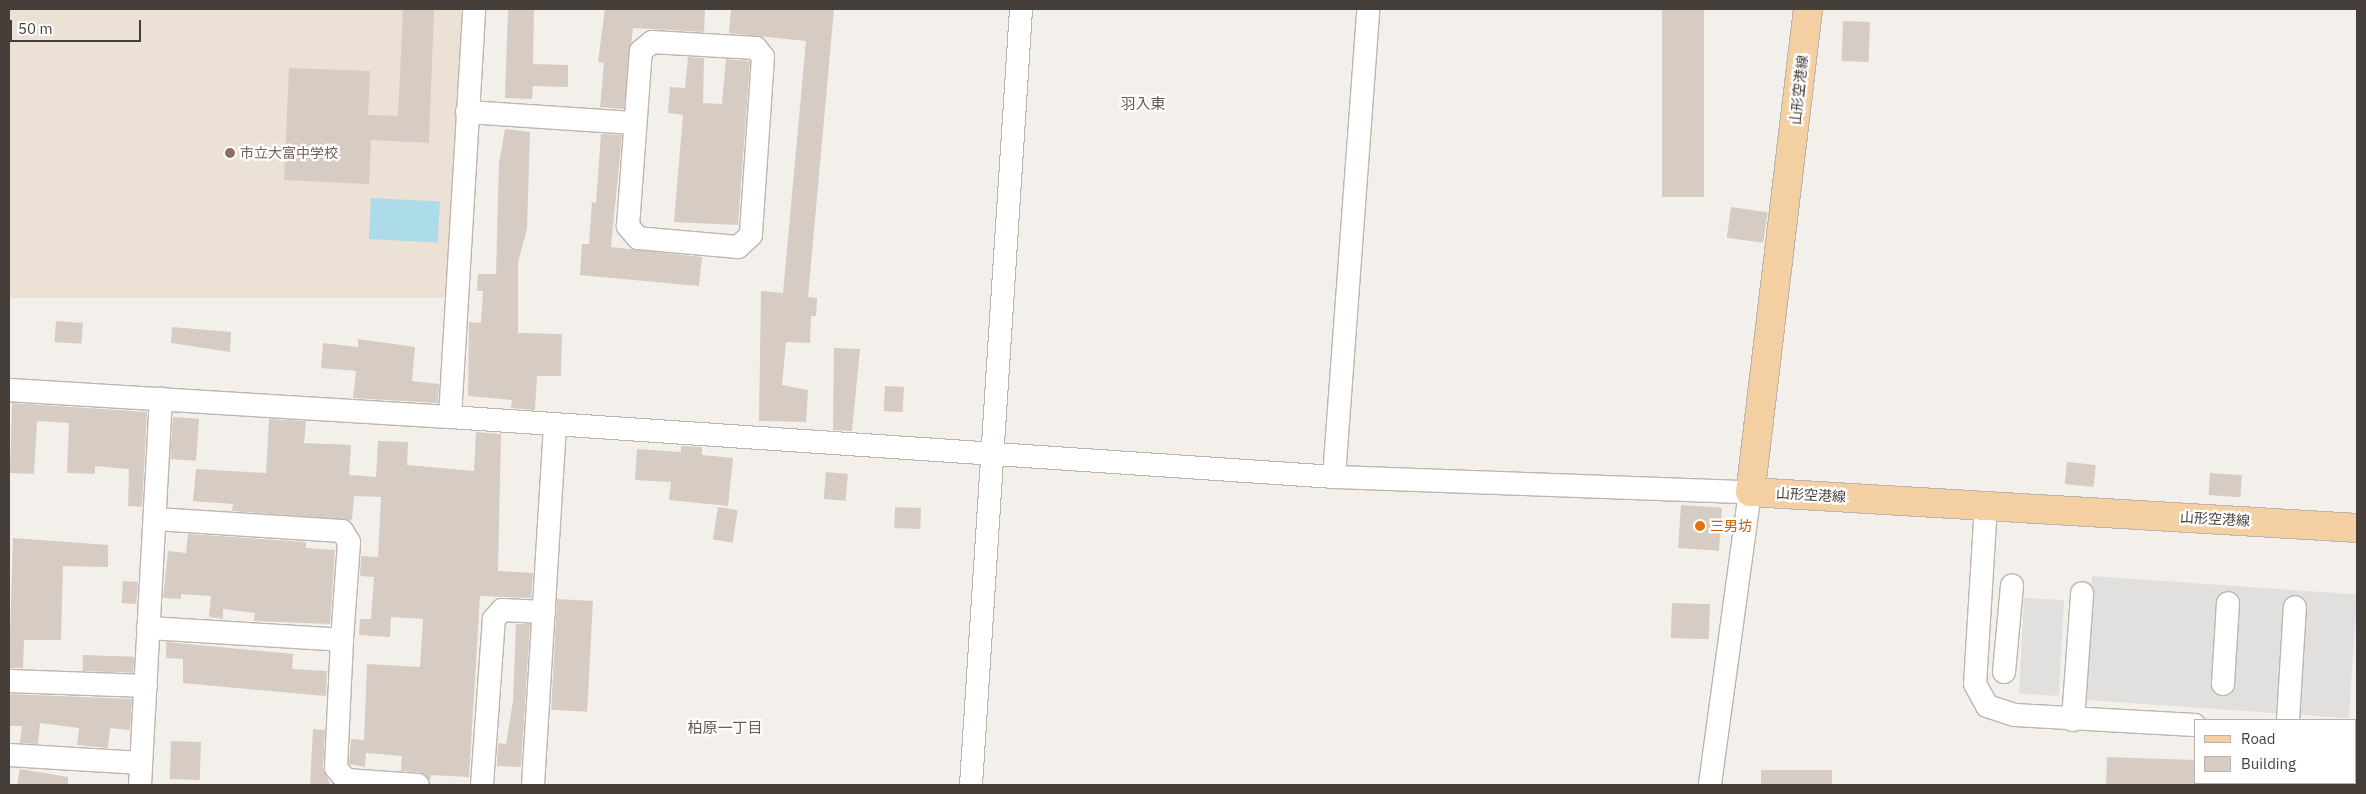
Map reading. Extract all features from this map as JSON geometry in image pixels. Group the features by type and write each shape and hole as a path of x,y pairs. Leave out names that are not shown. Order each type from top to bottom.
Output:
{"main road":[{"name":"山形空港線","path":"1808,9 1750,492 2357,528"}],"street":[{"path":"450,417 474,9"},
{"path":"972,785 991,454 1021,9"},
{"path":"1334,477 1368,9"},
{"path":"652,42 756,48 763,57 751,235 738,247 638,238 628,226 634,123 641,51 652,42"},
{"path":"467,112 634,123"},
{"path":"9,390 450,417 1334,477 1750,492 1710,785"},
{"path":"9,755 140,774 161,399"},
{"path":"533,785 556,425"},
{"path":"1986,505 1975,684 1978,696 1998,712 2072,720 2194,725"},
{"path":"155,519 342,532 349,542 336,768 346,780 418,785"},
{"path":"2004,672 2012,586"},
{"path":"2072,720 2082,592"},
{"path":"2223,684 2228,603"},
{"path":"2288,719 2295,607"},
{"path":"482,785 494,619 502,610 544,612"},
{"path":"148,628 342,640"},
{"path":"9,681 146,686"}],"shaded area":[{"name":"市立大富中学校","path":"9,9 461,9 461,298 9,298"},
{"path":"2092,576 2357,595 2349,718 2083,700"},
{"path":"2024,598 2064,600 2059,696 2019,694"}],"water":[{"path":"371,198 440,202 438,243 369,239"}],"building":[{"path":"403,9 434,9 429,143 371,140 369,184 284,180 289,68 370,71 368,115 398,116"},
{"path":"508,9 534,9 533,64 568,65 568,87 533,86 532,99 505,98"},
{"path":"605,9 705,9 704,32 633,28 624,109 600,107 604,63 598,62"},
{"path":"731,9 834,9 808,297 817,298 816,316 811,316 810,343 786,342 782,385 808,390 806,422 759,421 761,291 783,293 806,41 729,33"},
{"path":"1662,9 1704,9 1704,197 1662,197"},
{"path":"1843,21 1870,22 1869,62 1842,61"},
{"path":"688,57 704,58 703,103 722,104 726,59 750,61 738,225 674,222 683,115 668,113 670,87 685,88"},
{"path":"505,129 530,132 527,229 518,262 518,333 562,334 561,376 537,376 535,410 511,408 512,400 468,396 469,322 481,323 483,291 477,291 478,274 496,274 499,163"},
{"path":"601,134 622,135 611,247 702,257 699,286 580,275 582,244 589,244 592,202 596,203"},
{"path":"1731,207 1768,212 1763,243 1727,238"},
{"path":"56,321 83,323 81,344 55,342"},
{"path":"172,327 231,332 230,352 171,343"},
{"path":"358,339 415,347 412,381 439,384 438,403 353,398 356,371 321,368 323,343 358,347"},
{"path":"834,348 860,349 852,431 833,430"},
{"path":"885,386 904,387 903,412 884,411"},
{"path":"12,403 147,412 142,507 128,506 129,469 95,466 95,474 67,473 69,423 37,421 34,474 10,473"},
{"path":"173,417 199,419 196,461 170,459"},
{"path":"269,419 306,421 304,443 351,445 349,475 376,477 378,441 408,442 407,465 474,471 476,432 501,434 498,571 533,573 531,598 480,596 469,777 431,775 430,780 419,772 401,771 402,756 366,753 365,767 349,764 351,739 364,740 367,664 420,667 423,619 391,617 390,637 359,635 360,619 371,619 374,577 360,576 361,556 378,557 381,497 354,496 352,520 232,511 233,504 193,501 196,469 266,473"},
{"path":"681,446 702,447 702,455 733,458 728,506 669,500 671,482 635,480 637,449 681,452"},
{"path":"2067,462 2096,465 2094,487 2065,484"},
{"path":"826,472 848,474 846,501 824,499"},
{"path":"2210,473 2242,475 2240,497 2208,495"},
{"path":"1681,505 1722,508 1719,551 1678,548"},
{"path":"718,507 738,510 733,543 713,540"},
{"path":"895,507 921,508 920,529 894,528"},
{"path":"188,534 306,542 306,548 335,550 330,624 254,621 255,613 223,609 223,619 209,617 211,596 181,594 181,599 163,598 168,551 186,553"},
{"path":"13,538 108,545 108,567 63,566 61,640 24,640 23,668 9,668"},
{"path":"123,581 138,582 136,604 121,603"},
{"path":"557,599 593,601 587,712 551,710"},
{"path":"1672,603 1710,604 1709,639 1671,638"},
{"path":"516,624 530,624 521,767 497,766 498,743 506,744 513,701"},
{"path":"166,642 293,654 292,669 327,671 326,696 183,683 183,659 166,658"},
{"path":"83,655 134,657 133,673 82,671"},
{"path":"9,694 132,699 130,730 110,728 108,748 77,745 79,728 40,723 38,744 20,743 22,726 9,726"},
{"path":"313,729 325,730 323,767 330,785 310,785"},
{"path":"171,741 201,742 200,780 170,779"},
{"path":"2107,757 2194,760 2194,785 2106,785"},
{"path":"20,769 68,777 68,785 17,785"},
{"path":"1761,770 1832,770 1832,785 1761,785"}],"place":[{"name":"市立大富中学校","path":"230,153"},
{"name":"三男坊","path":"1700,526"}],"district":[{"name":"羽入東","path":"1143,104"},
{"name":"柏原一丁目","path":"725,728"}]}
